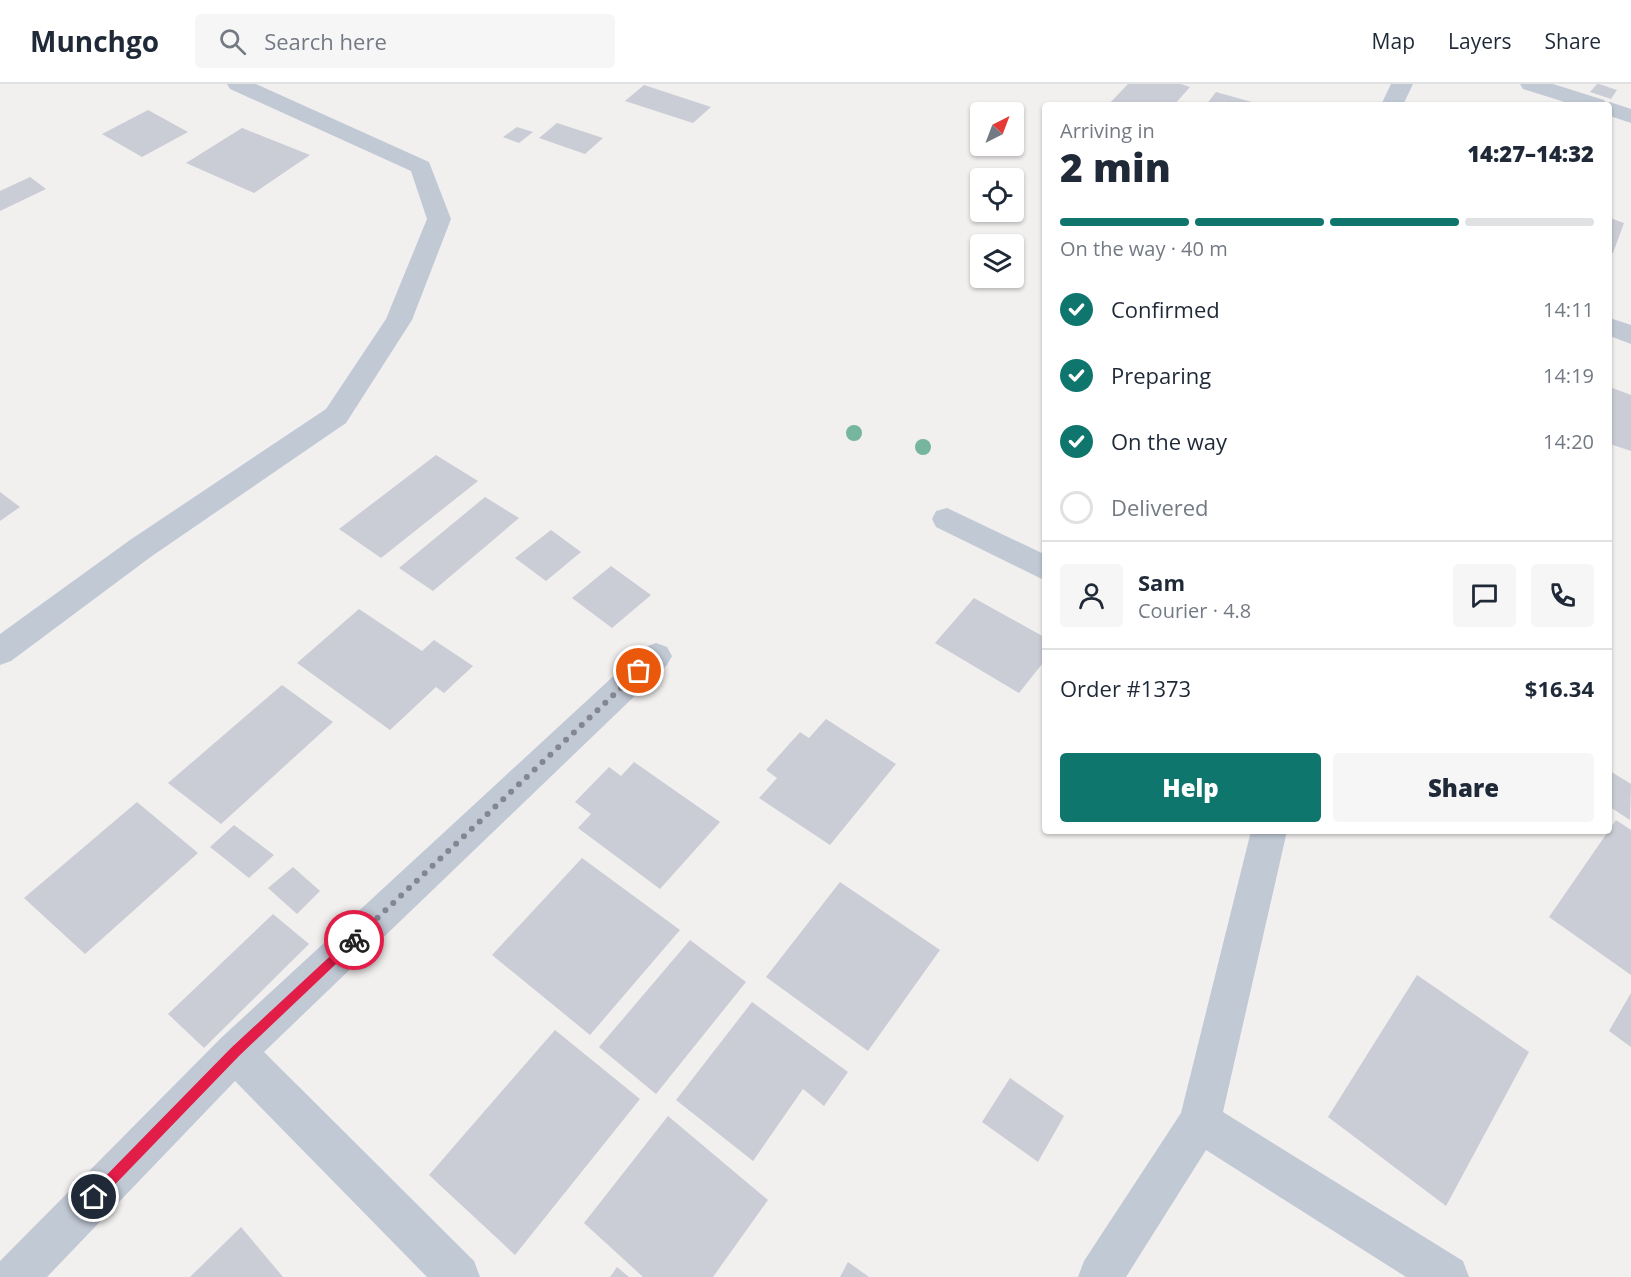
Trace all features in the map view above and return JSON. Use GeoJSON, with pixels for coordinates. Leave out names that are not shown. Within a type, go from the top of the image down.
{"type":"FeatureCollection","features":[{"type":"Feature","properties":{"kind":"street"},"geometry":{"type":"LineString","coordinates":[[0,652],[141,548],[336,416],[399,320],[439,219],[421,167],[238,84]]}},
{"type":"Feature","properties":{"kind":"street"},"geometry":{"type":"LineString","coordinates":[[1393,102],[1402,84]]}},
{"type":"Feature","properties":{"kind":"street"},"geometry":{"type":"LineString","coordinates":[[1531,84],[1587,102]]}},
{"type":"Feature","properties":{"kind":"street"},"geometry":{"type":"LineString","coordinates":[[1612,110],[1631,116]]}},
{"type":"Feature","properties":{"kind":"street"},"geometry":{"type":"LineString","coordinates":[[1612,328],[1631,335]]}},
{"type":"Feature","properties":{"kind":"street"},"geometry":{"type":"LineString","coordinates":[[947,519],[1042,567]]}},
{"type":"Feature","properties":{"kind":"street"},"geometry":{"type":"LineString","coordinates":[[16,1277],[235,1052],[656,656]]}},
{"type":"Feature","properties":{"kind":"street"},"geometry":{"type":"LineString","coordinates":[[1100,1277],[1200,1122],[1268,834]]}},
{"type":"Feature","properties":{"kind":"street"},"geometry":{"type":"LineString","coordinates":[[235,1052],[458,1277]]}},
{"type":"Feature","properties":{"kind":"street"},"geometry":{"type":"LineString","coordinates":[[1200,1122],[1447,1277]]}},
{"type":"Feature","properties":{"kind":"building"},"geometry":{"type":"Polygon","coordinates":[[[1128,84],[1181,84],[1190,87],[1177,102],[1111,102],[1128,84]]]}},
{"type":"Feature","properties":{"kind":"building"},"geometry":{"type":"Polygon","coordinates":[[[1597,84],[1617,90],[1611,99],[1590,92],[1597,84]]]}},
{"type":"Feature","properties":{"kind":"building"},"geometry":{"type":"Polygon","coordinates":[[[644,85],[711,107],[693,123],[625,101],[644,85]]]}},
{"type":"Feature","properties":{"kind":"building"},"geometry":{"type":"Polygon","coordinates":[[[1216,92],[1252,102],[1208,102],[1216,92]]]}},
{"type":"Feature","properties":{"kind":"building"},"geometry":{"type":"Polygon","coordinates":[[[148,110],[188,132],[142,157],[102,134],[148,110]]]}},
{"type":"Feature","properties":{"kind":"building"},"geometry":{"type":"Polygon","coordinates":[[[557,123],[603,138],[585,154],[539,138],[557,123]]]}},
{"type":"Feature","properties":{"kind":"building"},"geometry":{"type":"Polygon","coordinates":[[[517,127],[533,132],[519,143],[503,137],[517,127]]]}},
{"type":"Feature","properties":{"kind":"building"},"geometry":{"type":"Polygon","coordinates":[[[242,128],[310,155],[254,193],[186,163],[242,128]]]}},
{"type":"Feature","properties":{"kind":"building"},"geometry":{"type":"Polygon","coordinates":[[[30,177],[46,189],[0,211],[0,191],[30,177]]]}},
{"type":"Feature","properties":{"kind":"building"},"geometry":{"type":"Polygon","coordinates":[[[1612,219],[1624,223],[1612,253],[1612,219]]]}},
{"type":"Feature","properties":{"kind":"building"},"geometry":{"type":"Polygon","coordinates":[[[1612,388],[1631,395],[1631,451],[1612,445],[1612,388]]]}},
{"type":"Feature","properties":{"kind":"building"},"geometry":{"type":"Polygon","coordinates":[[[436,455],[478,481],[381,558],[339,529],[436,455]]]}},
{"type":"Feature","properties":{"kind":"building"},"geometry":{"type":"Polygon","coordinates":[[[0,492],[20,507],[0,521],[0,492]]]}},
{"type":"Feature","properties":{"kind":"building"},"geometry":{"type":"Polygon","coordinates":[[[485,497],[519,518],[433,591],[399,568],[485,497]]]}},
{"type":"Feature","properties":{"kind":"building"},"geometry":{"type":"Polygon","coordinates":[[[551,530],[581,552],[546,581],[515,558],[551,530]]]}},
{"type":"Feature","properties":{"kind":"building"},"geometry":{"type":"Polygon","coordinates":[[[611,566],[651,595],[612,628],[572,598],[611,566]]]}},
{"type":"Feature","properties":{"kind":"building"},"geometry":{"type":"Polygon","coordinates":[[[974,598],[1042,636],[1042,664],[1019,693],[935,643],[974,598]]]}},
{"type":"Feature","properties":{"kind":"building"},"geometry":{"type":"Polygon","coordinates":[[[359,609],[422,651],[434,640],[473,666],[444,693],[436,687],[390,730],[297,663],[359,609]]]}},
{"type":"Feature","properties":{"kind":"building"},"geometry":{"type":"Polygon","coordinates":[[[282,685],[333,722],[221,824],[168,783],[282,685]]]}},
{"type":"Feature","properties":{"kind":"building"},"geometry":{"type":"Polygon","coordinates":[[[826,719],[896,764],[830,845],[759,798],[777,778],[766,770],[800,732],[809,738],[826,719]]]}},
{"type":"Feature","properties":{"kind":"building"},"geometry":{"type":"Polygon","coordinates":[[[634,762],[720,822],[660,889],[578,828],[591,814],[575,802],[609,767],[621,776],[634,762]]]}},
{"type":"Feature","properties":{"kind":"building"},"geometry":{"type":"Polygon","coordinates":[[[1612,772],[1631,784],[1630,820],[1612,808],[1612,772]]]}},
{"type":"Feature","properties":{"kind":"building"},"geometry":{"type":"Polygon","coordinates":[[[137,802],[198,853],[85,954],[24,898],[137,802]]]}},
{"type":"Feature","properties":{"kind":"building"},"geometry":{"type":"Polygon","coordinates":[[[1616,820],[1631,830],[1631,975],[1549,917],[1606,834],[1612,834],[1612,826],[1616,820]]]}},
{"type":"Feature","properties":{"kind":"building"},"geometry":{"type":"Polygon","coordinates":[[[234,825],[274,855],[249,878],[210,847],[234,825]]]}},
{"type":"Feature","properties":{"kind":"building"},"geometry":{"type":"Polygon","coordinates":[[[582,858],[680,930],[590,1035],[492,955],[582,858]]]}},
{"type":"Feature","properties":{"kind":"building"},"geometry":{"type":"Polygon","coordinates":[[[293,867],[320,891],[297,914],[268,888],[293,867]]]}},
{"type":"Feature","properties":{"kind":"building"},"geometry":{"type":"Polygon","coordinates":[[[840,882],[940,950],[868,1051],[766,977],[840,882]]]}},
{"type":"Feature","properties":{"kind":"building"},"geometry":{"type":"Polygon","coordinates":[[[273,914],[309,944],[204,1048],[168,1014],[273,914]]]}},
{"type":"Feature","properties":{"kind":"building"},"geometry":{"type":"Polygon","coordinates":[[[690,940],[746,982],[656,1094],[599,1047],[690,940]]]}},
{"type":"Feature","properties":{"kind":"building"},"geometry":{"type":"Polygon","coordinates":[[[1417,975],[1529,1052],[1446,1206],[1328,1117],[1417,975]]]}},
{"type":"Feature","properties":{"kind":"building"},"geometry":{"type":"Polygon","coordinates":[[[1631,993],[1631,1047],[1609,1031],[1631,993]]]}},
{"type":"Feature","properties":{"kind":"building"},"geometry":{"type":"Polygon","coordinates":[[[752,1002],[848,1072],[824,1106],[803,1089],[753,1161],[676,1100],[752,1002]]]}},
{"type":"Feature","properties":{"kind":"building"},"geometry":{"type":"Polygon","coordinates":[[[555,1030],[640,1099],[515,1255],[429,1175],[555,1030]]]}},
{"type":"Feature","properties":{"kind":"building"},"geometry":{"type":"Polygon","coordinates":[[[1010,1078],[1064,1116],[1038,1162],[982,1122],[1010,1078]]]}},
{"type":"Feature","properties":{"kind":"building"},"geometry":{"type":"Polygon","coordinates":[[[668,1116],[768,1200],[713,1277],[643,1277],[584,1223],[668,1116]]]}},
{"type":"Feature","properties":{"kind":"building"},"geometry":{"type":"Polygon","coordinates":[[[241,1227],[283,1277],[190,1277],[241,1227]]]}},
{"type":"Feature","properties":{"kind":"building"},"geometry":{"type":"Polygon","coordinates":[[[848,1262],[869,1277],[840,1277],[848,1262]]]}},
{"type":"Feature","properties":{"kind":"building"},"geometry":{"type":"Polygon","coordinates":[[[617,1267],[629,1277],[610,1277],[617,1267]]]}},
{"type":"Feature","properties":{"kind":"way so far"},"geometry":{"type":"LineString","coordinates":[[354,940],[639,671]]}},
{"type":"Feature","properties":{"kind":"route"},"geometry":{"type":"LineString","coordinates":[[94,1197],[235,1052],[354,940]]}}]}
